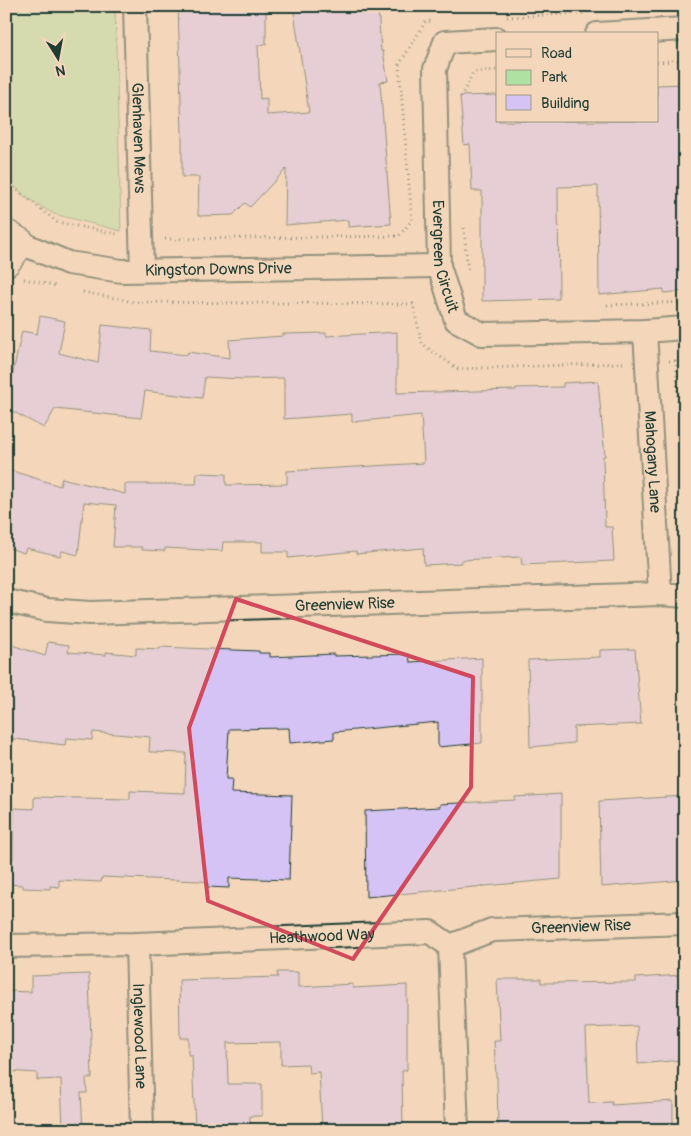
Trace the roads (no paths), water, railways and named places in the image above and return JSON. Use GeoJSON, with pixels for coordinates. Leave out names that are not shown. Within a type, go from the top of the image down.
{"type":"FeatureCollection","features":[{"type":"Feature","properties":{"kind":"street","name":"Glenhaven Mews"},"geometry":{"type":"LineString","coordinates":[[135,6],[142,270]]}},
{"type":"Feature","properties":{"kind":"street"},"geometry":{"type":"LineString","coordinates":[[596,23],[685,29]]}},
{"type":"Feature","properties":{"kind":"street","name":"Evergreen Circuit"},"geometry":{"type":"LineString","coordinates":[[496,39],[445,42],[435,69],[439,266],[456,320],[482,334],[645,331],[685,328]]}},
{"type":"Feature","properties":{"kind":"street","name":"Kingston Downs Drive"},"geometry":{"type":"LineString","coordinates":[[12,254],[122,271],[439,266]]}},
{"type":"Feature","properties":{"kind":"street","name":"Mahogany Lane"},"geometry":{"type":"LineString","coordinates":[[645,331],[660,594]]}},
{"type":"Feature","properties":{"kind":"street","name":"Greenview Rise"},"geometry":{"type":"LineString","coordinates":[[6,601],[46,610],[90,612],[660,594],[685,596]]}},
{"type":"Feature","properties":{"kind":"street","name":"Greenview Rise"},"geometry":{"type":"LineString","coordinates":[[450,946],[492,930],[685,924]]}},
{"type":"Feature","properties":{"kind":"street","name":"Heathwood Way"},"geometry":{"type":"LineString","coordinates":[[6,946],[137,944],[430,932],[450,946]]}},
{"type":"Feature","properties":{"kind":"street","name":"Inglewood Lane"},"geometry":{"type":"LineString","coordinates":[[137,944],[142,1130]]}},
{"type":"Feature","properties":{"kind":"street"},"geometry":{"type":"LineString","coordinates":[[450,946],[458,1130]]}}]}
